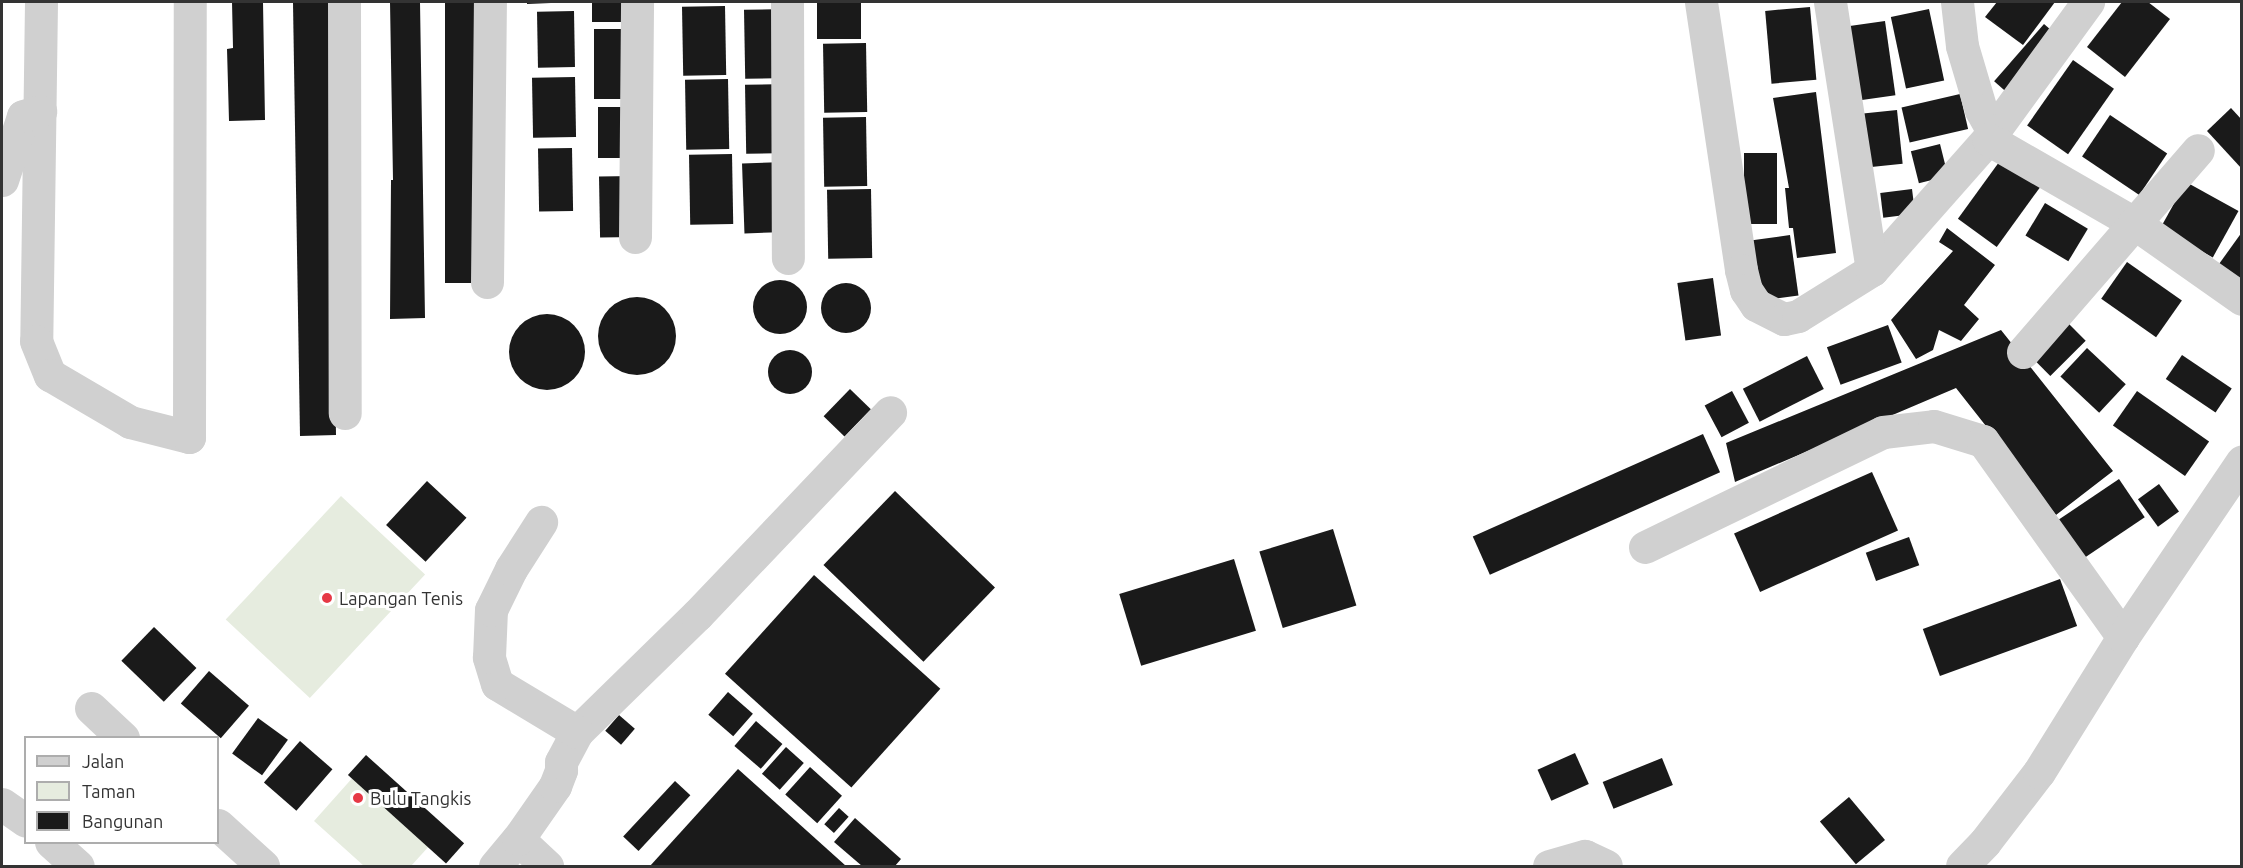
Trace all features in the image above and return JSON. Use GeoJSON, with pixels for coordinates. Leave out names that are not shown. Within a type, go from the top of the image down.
{"type":"FeatureCollection","features":[{"type":"Feature","properties":{"kind":"street"},"geometry":{"type":"LineString","coordinates":[[41,2],[36,341],[50,375],[130,422],[189,437],[190,2]]}},
{"type":"Feature","properties":{"kind":"street"},"geometry":{"type":"LineString","coordinates":[[344,2],[345,413]]}},
{"type":"Feature","properties":{"kind":"street"},"geometry":{"type":"LineString","coordinates":[[487,282],[490,2]]}},
{"type":"Feature","properties":{"kind":"street"},"geometry":{"type":"LineString","coordinates":[[635,237],[637,2]]}},
{"type":"Feature","properties":{"kind":"street"},"geometry":{"type":"LineString","coordinates":[[787,2],[788,258]]}},
{"type":"Feature","properties":{"kind":"street"},"geometry":{"type":"LineString","coordinates":[[1701,2],[1740,270],[1746,290],[1756,305],[1784,319],[1798,316],[1872,270],[1988,139],[2088,2]]}},
{"type":"Feature","properties":{"kind":"street"},"geometry":{"type":"LineString","coordinates":[[1830,2],[1872,270]]}},
{"type":"Feature","properties":{"kind":"street"},"geometry":{"type":"LineString","coordinates":[[1957,2],[1962,46],[1981,110],[1992,130],[1988,139]]}},
{"type":"Feature","properties":{"kind":"street"},"geometry":{"type":"LineString","coordinates":[[2,180],[23,116],[40,111]]}},
{"type":"Feature","properties":{"kind":"street"},"geometry":{"type":"LineString","coordinates":[[1988,139],[2134,223],[2241,299]]}},
{"type":"Feature","properties":{"kind":"street"},"geometry":{"type":"LineString","coordinates":[[2022,352],[2198,150]]}},
{"type":"Feature","properties":{"kind":"street"},"geometry":{"type":"LineString","coordinates":[[495,867],[518,839],[555,786],[561,770],[561,762],[577,732],[697,615],[890,412]]}},
{"type":"Feature","properties":{"kind":"street"},"geometry":{"type":"LineString","coordinates":[[1645,547],[1883,432],[1934,426],[1983,441],[2123,637]]}},
{"type":"Feature","properties":{"kind":"street"},"geometry":{"type":"LineString","coordinates":[[1962,867],[1985,842],[2039,772],[2123,637],[2240,465]]}},
{"type":"Feature","properties":{"kind":"street"},"geometry":{"type":"LineString","coordinates":[[541,522],[511,569],[491,610],[489,657],[497,684],[577,732]]}},
{"type":"Feature","properties":{"kind":"street"},"geometry":{"type":"LineString","coordinates":[[91,708],[121,736]]}},
{"type":"Feature","properties":{"kind":"street"},"geometry":{"type":"LineString","coordinates":[[2,804],[24,820]]}},
{"type":"Feature","properties":{"kind":"street"},"geometry":{"type":"LineString","coordinates":[[219,826],[263,867]]}},
{"type":"Feature","properties":{"kind":"street"},"geometry":{"type":"LineString","coordinates":[[518,839],[547,867]]}},
{"type":"Feature","properties":{"kind":"street"},"geometry":{"type":"LineString","coordinates":[[52,844],[78,867]]}},
{"type":"Feature","properties":{"kind":"street"},"geometry":{"type":"LineString","coordinates":[[1550,867],[1584,856],[1605,867]]}},
{"type":"Feature","properties":{"kind":"green space","name":"Lapangan Tenis"},"geometry":{"type":"Polygon","coordinates":[[[341,496],[425,574],[310,698],[226,620],[341,496]]]}},
{"type":"Feature","properties":{"kind":"green space","name":"Bulu Tangkis"},"geometry":{"type":"Polygon","coordinates":[[[355,775],[431,844],[411,866],[364,866],[314,821],[355,775]]]}},
{"type":"Feature","properties":{"kind":"building"},"geometry":{"type":"Polygon","coordinates":[[[232,2],[263,2],[265,120],[229,121],[227,49],[233,48],[232,2]]]}},
{"type":"Feature","properties":{"kind":"building"},"geometry":{"type":"Polygon","coordinates":[[[329,2],[336,435],[300,436],[293,3],[329,2]]]}},
{"type":"Feature","properties":{"kind":"building"},"geometry":{"type":"Polygon","coordinates":[[[390,2],[420,2],[425,318],[390,319],[391,180],[393,180],[390,2]]]}},
{"type":"Feature","properties":{"kind":"building"},"geometry":{"type":"Polygon","coordinates":[[[445,2],[478,2],[478,283],[445,283],[445,2]]]}},
{"type":"Feature","properties":{"kind":"building"},"geometry":{"type":"Polygon","coordinates":[[[527,2],[551,2],[551,3],[527,4],[527,2]]]}},
{"type":"Feature","properties":{"kind":"building"},"geometry":{"type":"Polygon","coordinates":[[[592,2],[636,2],[636,22],[592,22],[592,2]]]}},
{"type":"Feature","properties":{"kind":"building"},"geometry":{"type":"Polygon","coordinates":[[[817,2],[861,2],[861,39],[817,39],[817,2]]]}},
{"type":"Feature","properties":{"kind":"building"},"geometry":{"type":"Polygon","coordinates":[[[1997,2],[2055,2],[2023,45],[1985,17],[1997,2]]]}},
{"type":"Feature","properties":{"kind":"building"},"geometry":{"type":"Polygon","coordinates":[[[2122,2],[2148,2],[2170,19],[2125,77],[2087,47],[2122,2]]]}},
{"type":"Feature","properties":{"kind":"building"},"geometry":{"type":"Polygon","coordinates":[[[725,6],[726,75],[683,76],[682,7],[725,6]]]}},
{"type":"Feature","properties":{"kind":"building"},"geometry":{"type":"Polygon","coordinates":[[[1810,7],[1816,80],[1772,84],[1765,11],[1810,7]]]}},
{"type":"Feature","properties":{"kind":"building"},"geometry":{"type":"Polygon","coordinates":[[[787,9],[788,78],[745,79],[744,10],[787,9]]]}},
{"type":"Feature","properties":{"kind":"building"},"geometry":{"type":"Polygon","coordinates":[[[1929,9],[1944,80],[1906,89],[1891,17],[1929,9]]]}},
{"type":"Feature","properties":{"kind":"building"},"geometry":{"type":"Polygon","coordinates":[[[574,11],[575,67],[538,68],[537,12],[574,11]]]}},
{"type":"Feature","properties":{"kind":"building"},"geometry":{"type":"Polygon","coordinates":[[[1885,21],[1895,95],[1855,101],[1844,27],[1885,21]]]}},
{"type":"Feature","properties":{"kind":"building"},"geometry":{"type":"Polygon","coordinates":[[[2044,24],[2059,37],[2009,94],[1994,81],[2044,24]]]}},
{"type":"Feature","properties":{"kind":"building"},"geometry":{"type":"Polygon","coordinates":[[[594,29],[638,29],[638,99],[594,99],[594,29]]]}},
{"type":"Feature","properties":{"kind":"building"},"geometry":{"type":"Polygon","coordinates":[[[866,43],[867,112],[824,113],[823,44],[866,43]]]}},
{"type":"Feature","properties":{"kind":"building"},"geometry":{"type":"Polygon","coordinates":[[[2073,60],[2114,89],[2068,154],[2027,126],[2073,60]]]}},
{"type":"Feature","properties":{"kind":"building"},"geometry":{"type":"Polygon","coordinates":[[[575,77],[576,137],[533,138],[532,78],[575,77]]]}},
{"type":"Feature","properties":{"kind":"building"},"geometry":{"type":"Polygon","coordinates":[[[728,79],[729,149],[686,150],[685,80],[728,79]]]}},
{"type":"Feature","properties":{"kind":"building"},"geometry":{"type":"Polygon","coordinates":[[[788,84],[789,153],[746,154],[745,85],[788,84]]]}},
{"type":"Feature","properties":{"kind":"building"},"geometry":{"type":"Polygon","coordinates":[[[1816,92],[1836,253],[1797,258],[1793,228],[1789,228],[1785,188],[1789,188],[1773,98],[1816,92]]]}},
{"type":"Feature","properties":{"kind":"building"},"geometry":{"type":"Polygon","coordinates":[[[1960,94],[1968,129],[1910,143],[1902,107],[1960,94]]]}},
{"type":"Feature","properties":{"kind":"building"},"geometry":{"type":"Polygon","coordinates":[[[598,107],[634,107],[634,158],[598,158],[598,107]]]}},
{"type":"Feature","properties":{"kind":"building"},"geometry":{"type":"Polygon","coordinates":[[[2231,108],[2242,120],[2242,169],[2207,131],[2231,108]]]}},
{"type":"Feature","properties":{"kind":"building"},"geometry":{"type":"Polygon","coordinates":[[[1897,110],[1903,164],[1869,167],[1863,114],[1897,110]]]}},
{"type":"Feature","properties":{"kind":"building"},"geometry":{"type":"Polygon","coordinates":[[[2110,115],[2167,154],[2139,195],[2082,156],[2110,115]]]}},
{"type":"Feature","properties":{"kind":"building"},"geometry":{"type":"Polygon","coordinates":[[[866,117],[867,186],[824,187],[823,118],[866,117]]]}},
{"type":"Feature","properties":{"kind":"building"},"geometry":{"type":"Polygon","coordinates":[[[1940,144],[1948,176],[1919,183],[1911,151],[1940,144]]]}},
{"type":"Feature","properties":{"kind":"building"},"geometry":{"type":"Polygon","coordinates":[[[572,148],[573,211],[539,212],[538,149],[572,148]]]}},
{"type":"Feature","properties":{"kind":"building"},"geometry":{"type":"Polygon","coordinates":[[[1744,153],[1777,153],[1777,224],[1744,224],[1744,153]]]}},
{"type":"Feature","properties":{"kind":"building"},"geometry":{"type":"Polygon","coordinates":[[[732,154],[733,224],[690,225],[689,155],[732,154]]]}},
{"type":"Feature","properties":{"kind":"building"},"geometry":{"type":"Polygon","coordinates":[[[2002,158],[2041,186],[1997,247],[1958,219],[2002,158]]]}},
{"type":"Feature","properties":{"kind":"building"},"geometry":{"type":"Polygon","coordinates":[[[785,162],[787,232],[744,233],[742,164],[785,162]]]}},
{"type":"Feature","properties":{"kind":"building"},"geometry":{"type":"Polygon","coordinates":[[[634,176],[635,237],[600,238],[599,177],[634,176]]]}},
{"type":"Feature","properties":{"kind":"building"},"geometry":{"type":"Polygon","coordinates":[[[2186,182],[2238,211],[2213,257],[2160,228],[2186,182]]]}},
{"type":"Feature","properties":{"kind":"building"},"geometry":{"type":"Polygon","coordinates":[[[871,189],[872,258],[828,259],[827,190],[871,189]]]}},
{"type":"Feature","properties":{"kind":"building"},"geometry":{"type":"Polygon","coordinates":[[[1912,189],[1915,214],[1883,218],[1880,193],[1912,189]]]}},
{"type":"Feature","properties":{"kind":"building"},"geometry":{"type":"Polygon","coordinates":[[[2045,203],[2088,229],[2068,261],[2025,236],[2045,203]]]}},
{"type":"Feature","properties":{"kind":"building"},"geometry":{"type":"Polygon","coordinates":[[[1947,228],[1995,265],[1964,305],[1979,319],[1961,341],[1939,330],[1933,350],[1916,359],[1891,320],[1953,251],[1939,242],[1947,228]]]}},
{"type":"Feature","properties":{"kind":"building"},"geometry":{"type":"Polygon","coordinates":[[[2242,232],[2242,290],[2214,271],[2242,232]]]}},
{"type":"Feature","properties":{"kind":"building"},"geometry":{"type":"Polygon","coordinates":[[[1790,235],[1798,295],[1761,301],[1752,240],[1790,235]]]}},
{"type":"Feature","properties":{"kind":"building"},"geometry":{"type":"Polygon","coordinates":[[[2127,262],[2182,300],[2156,337],[2101,299],[2127,262]]]}},
{"type":"Feature","properties":{"kind":"building"},"geometry":{"type":"Polygon","coordinates":[[[1713,278],[1721,335],[1685,340],[1677,283],[1713,278]]]}},
{"type":"Feature","properties":{"kind":"building"},"geometry":{"type":"Polygon","coordinates":[[[780,280],[790,282],[799,288],[805,297],[807,307],[805,317],[799,326],[790,332],[780,334],[770,332],[761,326],[755,317],[753,307],[755,297],[761,288],[770,282],[780,280]]]}},
{"type":"Feature","properties":{"kind":"building"},"geometry":{"type":"Polygon","coordinates":[[[851,283],[864,290],[870,298],[870,318],[864,326],[856,332],[841,333],[828,326],[822,318],[821,303],[828,290],[836,284],[851,283]]]}},
{"type":"Feature","properties":{"kind":"building"},"geometry":{"type":"Polygon","coordinates":[[[637,297],[652,300],[664,309],[673,321],[676,336],[673,351],[664,363],[652,372],[637,375],[622,372],[610,363],[601,351],[598,336],[601,321],[610,309],[622,300],[637,297]]]}},
{"type":"Feature","properties":{"kind":"building"},"geometry":{"type":"Polygon","coordinates":[[[540,314],[554,314],[568,320],[579,331],[585,345],[582,367],[574,379],[554,390],[540,390],[526,384],[515,373],[509,359],[509,345],[515,331],[526,320],[540,314]]]}},
{"type":"Feature","properties":{"kind":"building"},"geometry":{"type":"Polygon","coordinates":[[[2068,323],[2086,341],[2050,376],[2033,358],[2068,323]]]}},
{"type":"Feature","properties":{"kind":"building"},"geometry":{"type":"Polygon","coordinates":[[[1888,325],[1902,363],[1841,385],[1827,347],[1888,325]]]}},
{"type":"Feature","properties":{"kind":"building"},"geometry":{"type":"Polygon","coordinates":[[[2001,330],[2113,471],[2056,515],[1956,388],[1735,482],[1726,443],[2001,330]]]}},
{"type":"Feature","properties":{"kind":"building"},"geometry":{"type":"Polygon","coordinates":[[[2087,348],[2126,384],[2099,413],[2060,377],[2087,348]]]}},
{"type":"Feature","properties":{"kind":"building"},"geometry":{"type":"Polygon","coordinates":[[[790,350],[806,356],[812,372],[806,388],[790,394],[774,388],[768,372],[774,356],[790,350]]]}},
{"type":"Feature","properties":{"kind":"building"},"geometry":{"type":"Polygon","coordinates":[[[2182,355],[2232,389],[2216,413],[2166,379],[2182,355]]]}},
{"type":"Feature","properties":{"kind":"building"},"geometry":{"type":"Polygon","coordinates":[[[1807,356],[1824,389],[1760,422],[1743,389],[1807,356]]]}},
{"type":"Feature","properties":{"kind":"building"},"geometry":{"type":"Polygon","coordinates":[[[850,389],[871,409],[844,436],[824,416],[850,389]]]}},
{"type":"Feature","properties":{"kind":"building"},"geometry":{"type":"Polygon","coordinates":[[[1732,391],[1749,423],[1722,437],[1705,406],[1732,391]]]}},
{"type":"Feature","properties":{"kind":"building"},"geometry":{"type":"Polygon","coordinates":[[[2137,391],[2209,441],[2185,476],[2113,425],[2137,391]]]}},
{"type":"Feature","properties":{"kind":"building"},"geometry":{"type":"Polygon","coordinates":[[[1703,434],[1720,472],[1490,575],[1473,536],[1703,434]]]}},
{"type":"Feature","properties":{"kind":"building"},"geometry":{"type":"Polygon","coordinates":[[[1872,472],[1898,530],[1760,592],[1734,533],[1872,472]]]}},
{"type":"Feature","properties":{"kind":"building"},"geometry":{"type":"Polygon","coordinates":[[[2119,479],[2145,517],[2084,558],[2058,520],[2119,479]]]}},
{"type":"Feature","properties":{"kind":"building"},"geometry":{"type":"Polygon","coordinates":[[[427,481],[466,518],[426,562],[386,525],[427,481]]]}},
{"type":"Feature","properties":{"kind":"building"},"geometry":{"type":"Polygon","coordinates":[[[2159,484],[2179,512],[2158,527],[2138,499],[2159,484]]]}},
{"type":"Feature","properties":{"kind":"building"},"geometry":{"type":"Polygon","coordinates":[[[895,491],[995,588],[923,662],[823,565],[895,491]]]}},
{"type":"Feature","properties":{"kind":"building"},"geometry":{"type":"Polygon","coordinates":[[[1333,529],[1356,606],[1283,628],[1259,552],[1333,529]]]}},
{"type":"Feature","properties":{"kind":"building"},"geometry":{"type":"Polygon","coordinates":[[[1909,537],[1919,565],[1876,581],[1866,553],[1909,537]]]}},
{"type":"Feature","properties":{"kind":"building"},"geometry":{"type":"Polygon","coordinates":[[[1234,559],[1256,631],[1141,666],[1119,594],[1234,559]]]}},
{"type":"Feature","properties":{"kind":"building"},"geometry":{"type":"Polygon","coordinates":[[[814,575],[940,689],[851,788],[725,674],[814,575]]]}},
{"type":"Feature","properties":{"kind":"building"},"geometry":{"type":"Polygon","coordinates":[[[2060,579],[2077,626],[1940,676],[1923,629],[2060,579]]]}},
{"type":"Feature","properties":{"kind":"building"},"geometry":{"type":"Polygon","coordinates":[[[154,627],[196,668],[164,702],[121,661],[154,627]]]}},
{"type":"Feature","properties":{"kind":"building"},"geometry":{"type":"Polygon","coordinates":[[[209,671],[249,706],[221,738],[181,703],[209,671]]]}},
{"type":"Feature","properties":{"kind":"building"},"geometry":{"type":"Polygon","coordinates":[[[728,692],[753,714],[733,736],[708,715],[728,692]]]}},
{"type":"Feature","properties":{"kind":"building"},"geometry":{"type":"Polygon","coordinates":[[[619,715],[635,729],[621,745],[605,731],[619,715]]]}},
{"type":"Feature","properties":{"kind":"building"},"geometry":{"type":"Polygon","coordinates":[[[258,718],[288,740],[262,775],[232,754],[258,718]]]}},
{"type":"Feature","properties":{"kind":"building"},"geometry":{"type":"Polygon","coordinates":[[[756,721],[782,744],[761,769],[734,746],[756,721]]]}},
{"type":"Feature","properties":{"kind":"building"},"geometry":{"type":"Polygon","coordinates":[[[300,741],[332,769],[296,811],[264,783],[300,741]]]}},
{"type":"Feature","properties":{"kind":"building"},"geometry":{"type":"Polygon","coordinates":[[[786,747],[804,763],[780,790],[762,774],[786,747]]]}},
{"type":"Feature","properties":{"kind":"building"},"geometry":{"type":"Polygon","coordinates":[[[1575,753],[1589,784],[1551,801],[1538,770],[1575,753]]]}},
{"type":"Feature","properties":{"kind":"building"},"geometry":{"type":"Polygon","coordinates":[[[366,755],[464,843],[446,863],[348,775],[366,755]]]}},
{"type":"Feature","properties":{"kind":"building"},"geometry":{"type":"Polygon","coordinates":[[[1662,758],[1673,785],[1614,809],[1603,782],[1662,758]]]}},
{"type":"Feature","properties":{"kind":"building"},"geometry":{"type":"Polygon","coordinates":[[[810,767],[842,796],[817,823],[785,794],[810,767]]]}},
{"type":"Feature","properties":{"kind":"building"},"geometry":{"type":"Polygon","coordinates":[[[738,769],[846,866],[650,866],[738,769]]]}},
{"type":"Feature","properties":{"kind":"building"},"geometry":{"type":"Polygon","coordinates":[[[675,781],[690,795],[639,851],[623,837],[675,781]]]}},
{"type":"Feature","properties":{"kind":"building"},"geometry":{"type":"Polygon","coordinates":[[[1849,797],[1885,840],[1856,864],[1820,821],[1849,797]]]}},
{"type":"Feature","properties":{"kind":"building"},"geometry":{"type":"Polygon","coordinates":[[[839,808],[849,817],[834,833],[824,824],[839,808]]]}},
{"type":"Feature","properties":{"kind":"building"},"geometry":{"type":"Polygon","coordinates":[[[855,818],[901,859],[895,866],[862,866],[834,842],[855,818]]]}},
{"type":"Feature","properties":{"kind":"place","name":"Lapangan Tenis"},"geometry":{"type":"Point","coordinates":[327,598]}},
{"type":"Feature","properties":{"kind":"place","name":"Bulu Tangkis"},"geometry":{"type":"Point","coordinates":[358,798]}}]}
